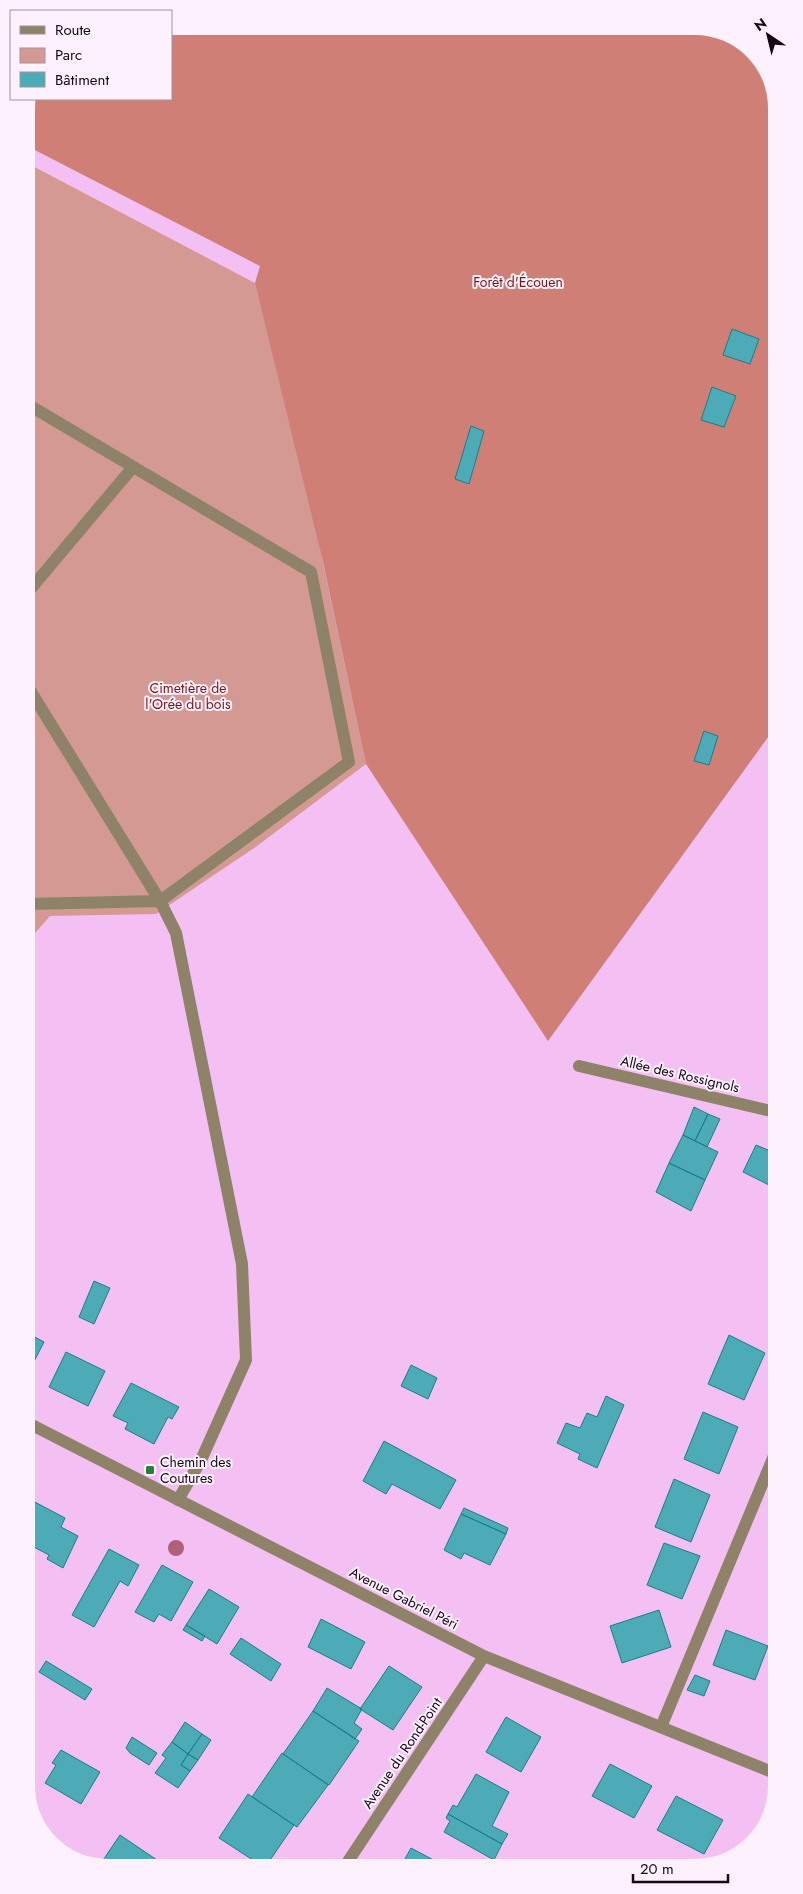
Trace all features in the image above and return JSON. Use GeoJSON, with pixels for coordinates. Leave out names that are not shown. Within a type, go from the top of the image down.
{"type":"FeatureCollection","features":[{"type":"Feature","properties":{"kind":"street"},"geometry":{"type":"LineString","coordinates":[[35,409],[311,572],[349,762],[160,901],[35,904]]}},
{"type":"Feature","properties":{"kind":"street"},"geometry":{"type":"LineString","coordinates":[[35,584],[133,467]]}},
{"type":"Feature","properties":{"kind":"street"},"geometry":{"type":"LineString","coordinates":[[35,699],[160,901],[176,933],[242,1264],[246,1360],[201,1460],[178,1500]]}},
{"type":"Feature","properties":{"kind":"street","name":"Allée des Rossignols"},"geometry":{"type":"LineString","coordinates":[[579,1066],[768,1110]]}},
{"type":"Feature","properties":{"kind":"street","name":"Avenue Gabriel Péri"},"geometry":{"type":"LineString","coordinates":[[35,1427],[484,1656],[768,1770]]}},
{"type":"Feature","properties":{"kind":"street"},"geometry":{"type":"LineString","coordinates":[[661,1727],[768,1470]]}},
{"type":"Feature","properties":{"kind":"street","name":"Avenue du Rond-Point"},"geometry":{"type":"LineString","coordinates":[[350,1859],[484,1656]]}},
{"type":"Feature","properties":{"kind":"green space","name":"Forêt d'Écouen"},"geometry":{"type":"Polygon","coordinates":[[[172,35],[699,35],[718,39],[743,53],[743,60],[750,60],[764,85],[768,108],[768,737],[548,1041],[366,764],[323,562],[255,283],[260,266],[35,150],[36,100],[172,100],[172,35]]]}},
{"type":"Feature","properties":{"kind":"green space","name":"Cimetière de l'Orée du bois"},"geometry":{"type":"Polygon","coordinates":[[[35,167],[255,283],[304,474],[366,764],[257,846],[156,914],[50,916],[35,933],[35,167]]]}},
{"type":"Feature","properties":{"kind":"building"},"geometry":{"type":"Polygon","coordinates":[[[732,329],[759,339],[750,364],[723,355],[732,329]]]}},
{"type":"Feature","properties":{"kind":"building"},"geometry":{"type":"Polygon","coordinates":[[[712,387],[736,396],[724,427],[701,420],[712,387]]]}},
{"type":"Feature","properties":{"kind":"building"},"geometry":{"type":"Polygon","coordinates":[[[471,426],[484,431],[469,484],[455,479],[471,426]]]}},
{"type":"Feature","properties":{"kind":"building"},"geometry":{"type":"Polygon","coordinates":[[[704,731],[718,736],[709,765],[694,761],[704,731]]]}},
{"type":"Feature","properties":{"kind":"building"},"geometry":{"type":"Polygon","coordinates":[[[694,1107],[708,1114],[695,1141],[683,1135],[694,1107]]]}},
{"type":"Feature","properties":{"kind":"building"},"geometry":{"type":"Polygon","coordinates":[[[708,1114],[720,1119],[707,1147],[695,1141],[708,1114]]]}},
{"type":"Feature","properties":{"kind":"building"},"geometry":{"type":"Polygon","coordinates":[[[683,1135],[718,1152],[705,1180],[669,1163],[683,1135]]]}},
{"type":"Feature","properties":{"kind":"building"},"geometry":{"type":"Polygon","coordinates":[[[756,1145],[768,1150],[768,1184],[743,1172],[756,1145]]]}},
{"type":"Feature","properties":{"kind":"building"},"geometry":{"type":"Polygon","coordinates":[[[669,1163],[705,1180],[691,1211],[656,1192],[669,1163]]]}},
{"type":"Feature","properties":{"kind":"building"},"geometry":{"type":"Polygon","coordinates":[[[94,1281],[110,1288],[94,1324],[79,1317],[94,1281]]]}},
{"type":"Feature","properties":{"kind":"building"},"geometry":{"type":"Polygon","coordinates":[[[729,1335],[765,1353],[744,1400],[708,1384],[729,1335]]]}},
{"type":"Feature","properties":{"kind":"building"},"geometry":{"type":"Polygon","coordinates":[[[35,1337],[44,1342],[35,1359],[35,1337]]]}},
{"type":"Feature","properties":{"kind":"building"},"geometry":{"type":"Polygon","coordinates":[[[66,1352],[105,1371],[88,1406],[49,1387],[66,1352]]]}},
{"type":"Feature","properties":{"kind":"building"},"geometry":{"type":"Polygon","coordinates":[[[411,1365],[437,1378],[428,1399],[401,1386],[411,1365]]]}},
{"type":"Feature","properties":{"kind":"building"},"geometry":{"type":"Polygon","coordinates":[[[131,1383],[179,1407],[172,1419],[168,1417],[154,1444],[125,1429],[128,1423],[113,1416],[131,1383]]]}},
{"type":"Feature","properties":{"kind":"building"},"geometry":{"type":"Polygon","coordinates":[[[606,1396],[624,1405],[597,1468],[578,1459],[580,1454],[557,1443],[566,1423],[580,1428],[587,1413],[597,1417],[606,1396]]]}},
{"type":"Feature","properties":{"kind":"building"},"geometry":{"type":"Polygon","coordinates":[[[703,1412],[738,1427],[719,1474],[684,1459],[703,1412]]]}},
{"type":"Feature","properties":{"kind":"building"},"geometry":{"type":"Polygon","coordinates":[[[384,1441],[456,1480],[440,1509],[392,1484],[386,1494],[363,1481],[384,1441]]]}},
{"type":"Feature","properties":{"kind":"building"},"geometry":{"type":"Polygon","coordinates":[[[674,1479],[710,1495],[691,1542],[655,1527],[674,1479]]]}},
{"type":"Feature","properties":{"kind":"building"},"geometry":{"type":"Polygon","coordinates":[[[35,1502],[65,1518],[61,1527],[78,1536],[63,1568],[47,1559],[49,1555],[35,1548],[35,1502]]]}},
{"type":"Feature","properties":{"kind":"building"},"geometry":{"type":"Polygon","coordinates":[[[464,1508],[508,1528],[506,1534],[461,1514],[464,1508]]]}},
{"type":"Feature","properties":{"kind":"building"},"geometry":{"type":"Polygon","coordinates":[[[461,1514],[506,1534],[490,1565],[464,1553],[461,1559],[444,1550],[461,1514]]]}},
{"type":"Feature","properties":{"kind":"building"},"geometry":{"type":"Polygon","coordinates":[[[664,1543],[700,1556],[682,1599],[647,1585],[664,1543]]]}},
{"type":"Feature","properties":{"kind":"building"},"geometry":{"type":"Polygon","coordinates":[[[109,1549],[139,1565],[128,1586],[120,1581],[94,1627],[72,1615],[109,1549]]]}},
{"type":"Feature","properties":{"kind":"building"},"geometry":{"type":"Polygon","coordinates":[[[162,1565],[193,1582],[171,1621],[159,1614],[154,1622],[135,1612],[162,1565]]]}},
{"type":"Feature","properties":{"kind":"building"},"geometry":{"type":"Polygon","coordinates":[[[209,1589],[239,1607],[217,1644],[186,1625],[209,1589]]]}},
{"type":"Feature","properties":{"kind":"building"},"geometry":{"type":"Polygon","coordinates":[[[659,1610],[671,1647],[622,1663],[610,1626],[659,1610]]]}},
{"type":"Feature","properties":{"kind":"building"},"geometry":{"type":"Polygon","coordinates":[[[321,1619],[365,1642],[351,1669],[308,1647],[321,1619]]]}},
{"type":"Feature","properties":{"kind":"building"},"geometry":{"type":"Polygon","coordinates":[[[186,1625],[205,1636],[202,1641],[183,1630],[186,1625]]]}},
{"type":"Feature","properties":{"kind":"building"},"geometry":{"type":"Polygon","coordinates":[[[726,1630],[768,1646],[755,1680],[713,1665],[726,1630]]]}},
{"type":"Feature","properties":{"kind":"building"},"geometry":{"type":"Polygon","coordinates":[[[241,1638],[281,1664],[271,1681],[230,1654],[241,1638]]]}},
{"type":"Feature","properties":{"kind":"building"},"geometry":{"type":"Polygon","coordinates":[[[46,1661],[92,1689],[85,1700],[39,1672],[46,1661]]]}},
{"type":"Feature","properties":{"kind":"building"},"geometry":{"type":"Polygon","coordinates":[[[389,1666],[422,1687],[393,1730],[360,1709],[389,1666]]]}},
{"type":"Feature","properties":{"kind":"building"},"geometry":{"type":"Polygon","coordinates":[[[695,1675],[710,1681],[704,1696],[687,1690],[695,1675]]]}},
{"type":"Feature","properties":{"kind":"building"},"geometry":{"type":"Polygon","coordinates":[[[327,1688],[362,1709],[354,1723],[362,1729],[355,1739],[313,1711],[327,1688]]]}},
{"type":"Feature","properties":{"kind":"building"},"geometry":{"type":"Polygon","coordinates":[[[313,1711],[359,1741],[329,1785],[283,1754],[313,1711]]]}},
{"type":"Feature","properties":{"kind":"building"},"geometry":{"type":"Polygon","coordinates":[[[506,1717],[541,1737],[521,1772],[486,1752],[506,1717]]]}},
{"type":"Feature","properties":{"kind":"building"},"geometry":{"type":"Polygon","coordinates":[[[185,1722],[202,1734],[188,1754],[172,1742],[185,1722]]]}},
{"type":"Feature","properties":{"kind":"building"},"geometry":{"type":"Polygon","coordinates":[[[202,1734],[211,1740],[198,1760],[188,1754],[202,1734]]]}},
{"type":"Feature","properties":{"kind":"building"},"geometry":{"type":"Polygon","coordinates":[[[132,1737],[157,1753],[149,1765],[130,1753],[126,1748],[132,1737]]]}},
{"type":"Feature","properties":{"kind":"building"},"geometry":{"type":"Polygon","coordinates":[[[172,1742],[188,1754],[181,1765],[190,1771],[178,1788],[155,1773],[166,1758],[162,1755],[172,1742]]]}},
{"type":"Feature","properties":{"kind":"building"},"geometry":{"type":"Polygon","coordinates":[[[61,1750],[100,1772],[81,1804],[45,1783],[56,1765],[52,1763],[61,1750]]]}},
{"type":"Feature","properties":{"kind":"building"},"geometry":{"type":"Polygon","coordinates":[[[282,1753],[328,1785],[297,1827],[252,1797],[282,1753]]]}},
{"type":"Feature","properties":{"kind":"building"},"geometry":{"type":"Polygon","coordinates":[[[188,1754],[198,1760],[190,1771],[181,1765],[188,1754]]]}},
{"type":"Feature","properties":{"kind":"building"},"geometry":{"type":"Polygon","coordinates":[[[610,1764],[652,1786],[634,1818],[592,1796],[610,1764]]]}},
{"type":"Feature","properties":{"kind":"building"},"geometry":{"type":"Polygon","coordinates":[[[476,1774],[509,1792],[492,1826],[508,1834],[502,1844],[448,1814],[453,1805],[457,1807],[476,1774]]]}},
{"type":"Feature","properties":{"kind":"building"},"geometry":{"type":"Polygon","coordinates":[[[248,1794],[294,1825],[271,1859],[251,1859],[219,1838],[248,1794]]]}},
{"type":"Feature","properties":{"kind":"building"},"geometry":{"type":"Polygon","coordinates":[[[676,1796],[723,1820],[704,1854],[657,1830],[676,1796]]]}},
{"type":"Feature","properties":{"kind":"building"},"geometry":{"type":"Polygon","coordinates":[[[448,1814],[502,1844],[494,1859],[444,1832],[450,1821],[446,1818],[448,1814]]]}},
{"type":"Feature","properties":{"kind":"building"},"geometry":{"type":"Polygon","coordinates":[[[120,1835],[156,1859],[104,1859],[120,1835]]]}},
{"type":"Feature","properties":{"kind":"building"},"geometry":{"type":"Polygon","coordinates":[[[411,1848],[432,1859],[405,1859],[411,1848]]]}},
{"type":"Feature","properties":{"kind":"place","name":"Chemin des Coutures"},"geometry":{"type":"Point","coordinates":[150,1470]}}]}
